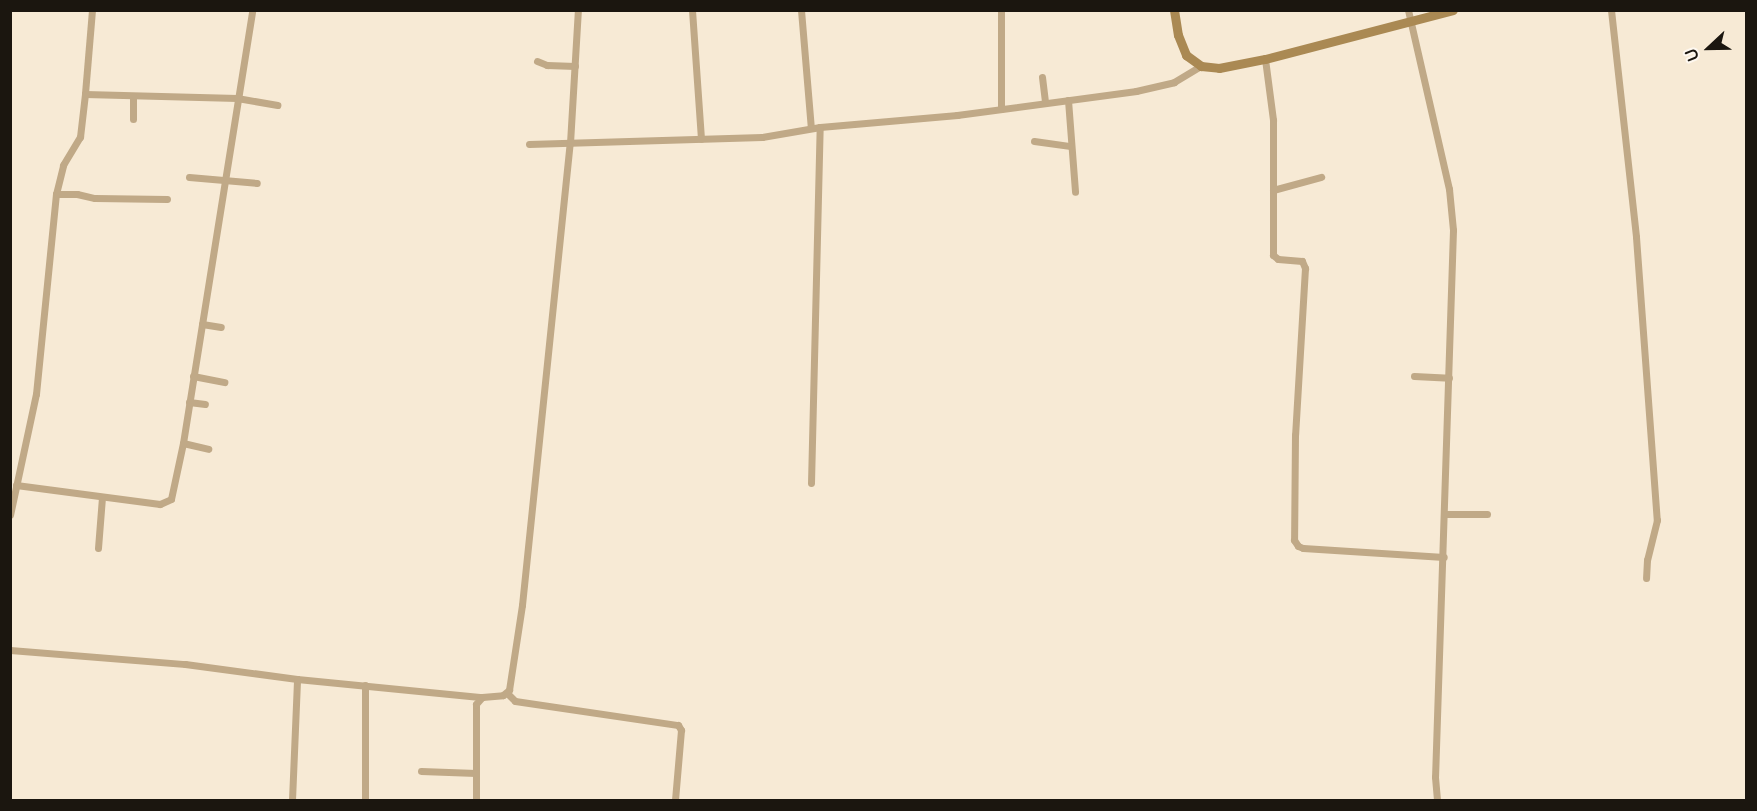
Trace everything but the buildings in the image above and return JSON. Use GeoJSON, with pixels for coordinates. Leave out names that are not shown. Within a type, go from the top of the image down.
{"type":"FeatureCollection","features":[{"type":"Feature","properties":{"kind":"main road"},"geometry":{"type":"LineString","coordinates":[[1174,10],[1182,48],[1186,55],[1201,66],[1231,67],[1453,10]]}},
{"type":"Feature","properties":{"kind":"street"},"geometry":{"type":"LineString","coordinates":[[10,515],[38,378],[56,194],[63,165],[80,137],[92,10]]}},
{"type":"Feature","properties":{"kind":"street"},"geometry":{"type":"LineString","coordinates":[[16,485],[165,504],[172,496],[183,443],[252,10]]}},
{"type":"Feature","properties":{"kind":"street"},"geometry":{"type":"LineString","coordinates":[[507,693],[511,686],[522,605],[570,143],[578,10]]}},
{"type":"Feature","properties":{"kind":"street"},"geometry":{"type":"LineString","coordinates":[[692,10],[701,139]]}},
{"type":"Feature","properties":{"kind":"street"},"geometry":{"type":"LineString","coordinates":[[801,10],[811,128]]}},
{"type":"Feature","properties":{"kind":"street"},"geometry":{"type":"LineString","coordinates":[[1001,10],[1001,109]]}},
{"type":"Feature","properties":{"kind":"street"},"geometry":{"type":"LineString","coordinates":[[1408,10],[1449,189],[1452,217],[1453,277],[1436,766],[1437,801]]}},
{"type":"Feature","properties":{"kind":"street"},"geometry":{"type":"LineString","coordinates":[[1611,10],[1620,73],[1636,237],[1657,520],[1647,560],[1646,578]]}},
{"type":"Feature","properties":{"kind":"street"},"geometry":{"type":"LineString","coordinates":[[1265,59],[1273,120],[1273,255],[1278,259],[1302,261],[1305,268],[1295,435],[1294,540],[1303,548],[1444,557]]}},
{"type":"Feature","properties":{"kind":"street"},"geometry":{"type":"LineString","coordinates":[[537,61],[547,65],[575,66]]}},
{"type":"Feature","properties":{"kind":"street"},"geometry":{"type":"LineString","coordinates":[[529,144],[762,137],[811,128],[1001,109],[1160,86],[1201,66]]}},
{"type":"Feature","properties":{"kind":"street"},"geometry":{"type":"LineString","coordinates":[[1042,77],[1045,103]]}},
{"type":"Feature","properties":{"kind":"street"},"geometry":{"type":"LineString","coordinates":[[85,94],[237,98],[277,105]]}},
{"type":"Feature","properties":{"kind":"street"},"geometry":{"type":"LineString","coordinates":[[133,96],[133,119]]}},
{"type":"Feature","properties":{"kind":"street"},"geometry":{"type":"LineString","coordinates":[[1068,100],[1075,192]]}},
{"type":"Feature","properties":{"kind":"street"},"geometry":{"type":"LineString","coordinates":[[811,483],[819,127]]}},
{"type":"Feature","properties":{"kind":"street"},"geometry":{"type":"LineString","coordinates":[[1034,141],[1071,146]]}},
{"type":"Feature","properties":{"kind":"street"},"geometry":{"type":"LineString","coordinates":[[189,177],[226,178],[257,183]]}},
{"type":"Feature","properties":{"kind":"street"},"geometry":{"type":"LineString","coordinates":[[1273,190],[1321,177]]}},
{"type":"Feature","properties":{"kind":"street"},"geometry":{"type":"LineString","coordinates":[[56,194],[77,194],[95,198],[167,199]]}},
{"type":"Feature","properties":{"kind":"street"},"geometry":{"type":"LineString","coordinates":[[202,324],[221,327]]}},
{"type":"Feature","properties":{"kind":"street"},"geometry":{"type":"LineString","coordinates":[[193,376],[224,382]]}},
{"type":"Feature","properties":{"kind":"street"},"geometry":{"type":"LineString","coordinates":[[1414,376],[1449,378]]}},
{"type":"Feature","properties":{"kind":"street"},"geometry":{"type":"LineString","coordinates":[[189,402],[206,404]]}},
{"type":"Feature","properties":{"kind":"street"},"geometry":{"type":"LineString","coordinates":[[183,443],[208,449]]}},
{"type":"Feature","properties":{"kind":"street"},"geometry":{"type":"LineString","coordinates":[[98,548],[102,497]]}},
{"type":"Feature","properties":{"kind":"street"},"geometry":{"type":"LineString","coordinates":[[1446,514],[1487,514]]}},
{"type":"Feature","properties":{"kind":"street"},"geometry":{"type":"LineString","coordinates":[[10,650],[185,664],[297,679],[482,697],[507,693]]}},
{"type":"Feature","properties":{"kind":"street"},"geometry":{"type":"LineString","coordinates":[[292,801],[297,679]]}},
{"type":"Feature","properties":{"kind":"street"},"geometry":{"type":"LineString","coordinates":[[365,685],[365,801]]}},
{"type":"Feature","properties":{"kind":"street"},"geometry":{"type":"LineString","coordinates":[[507,693],[515,701],[678,725],[681,730],[675,801]]}},
{"type":"Feature","properties":{"kind":"street"},"geometry":{"type":"LineString","coordinates":[[476,801],[476,704],[482,697]]}},
{"type":"Feature","properties":{"kind":"street"},"geometry":{"type":"LineString","coordinates":[[421,771],[476,773]]}}]}
